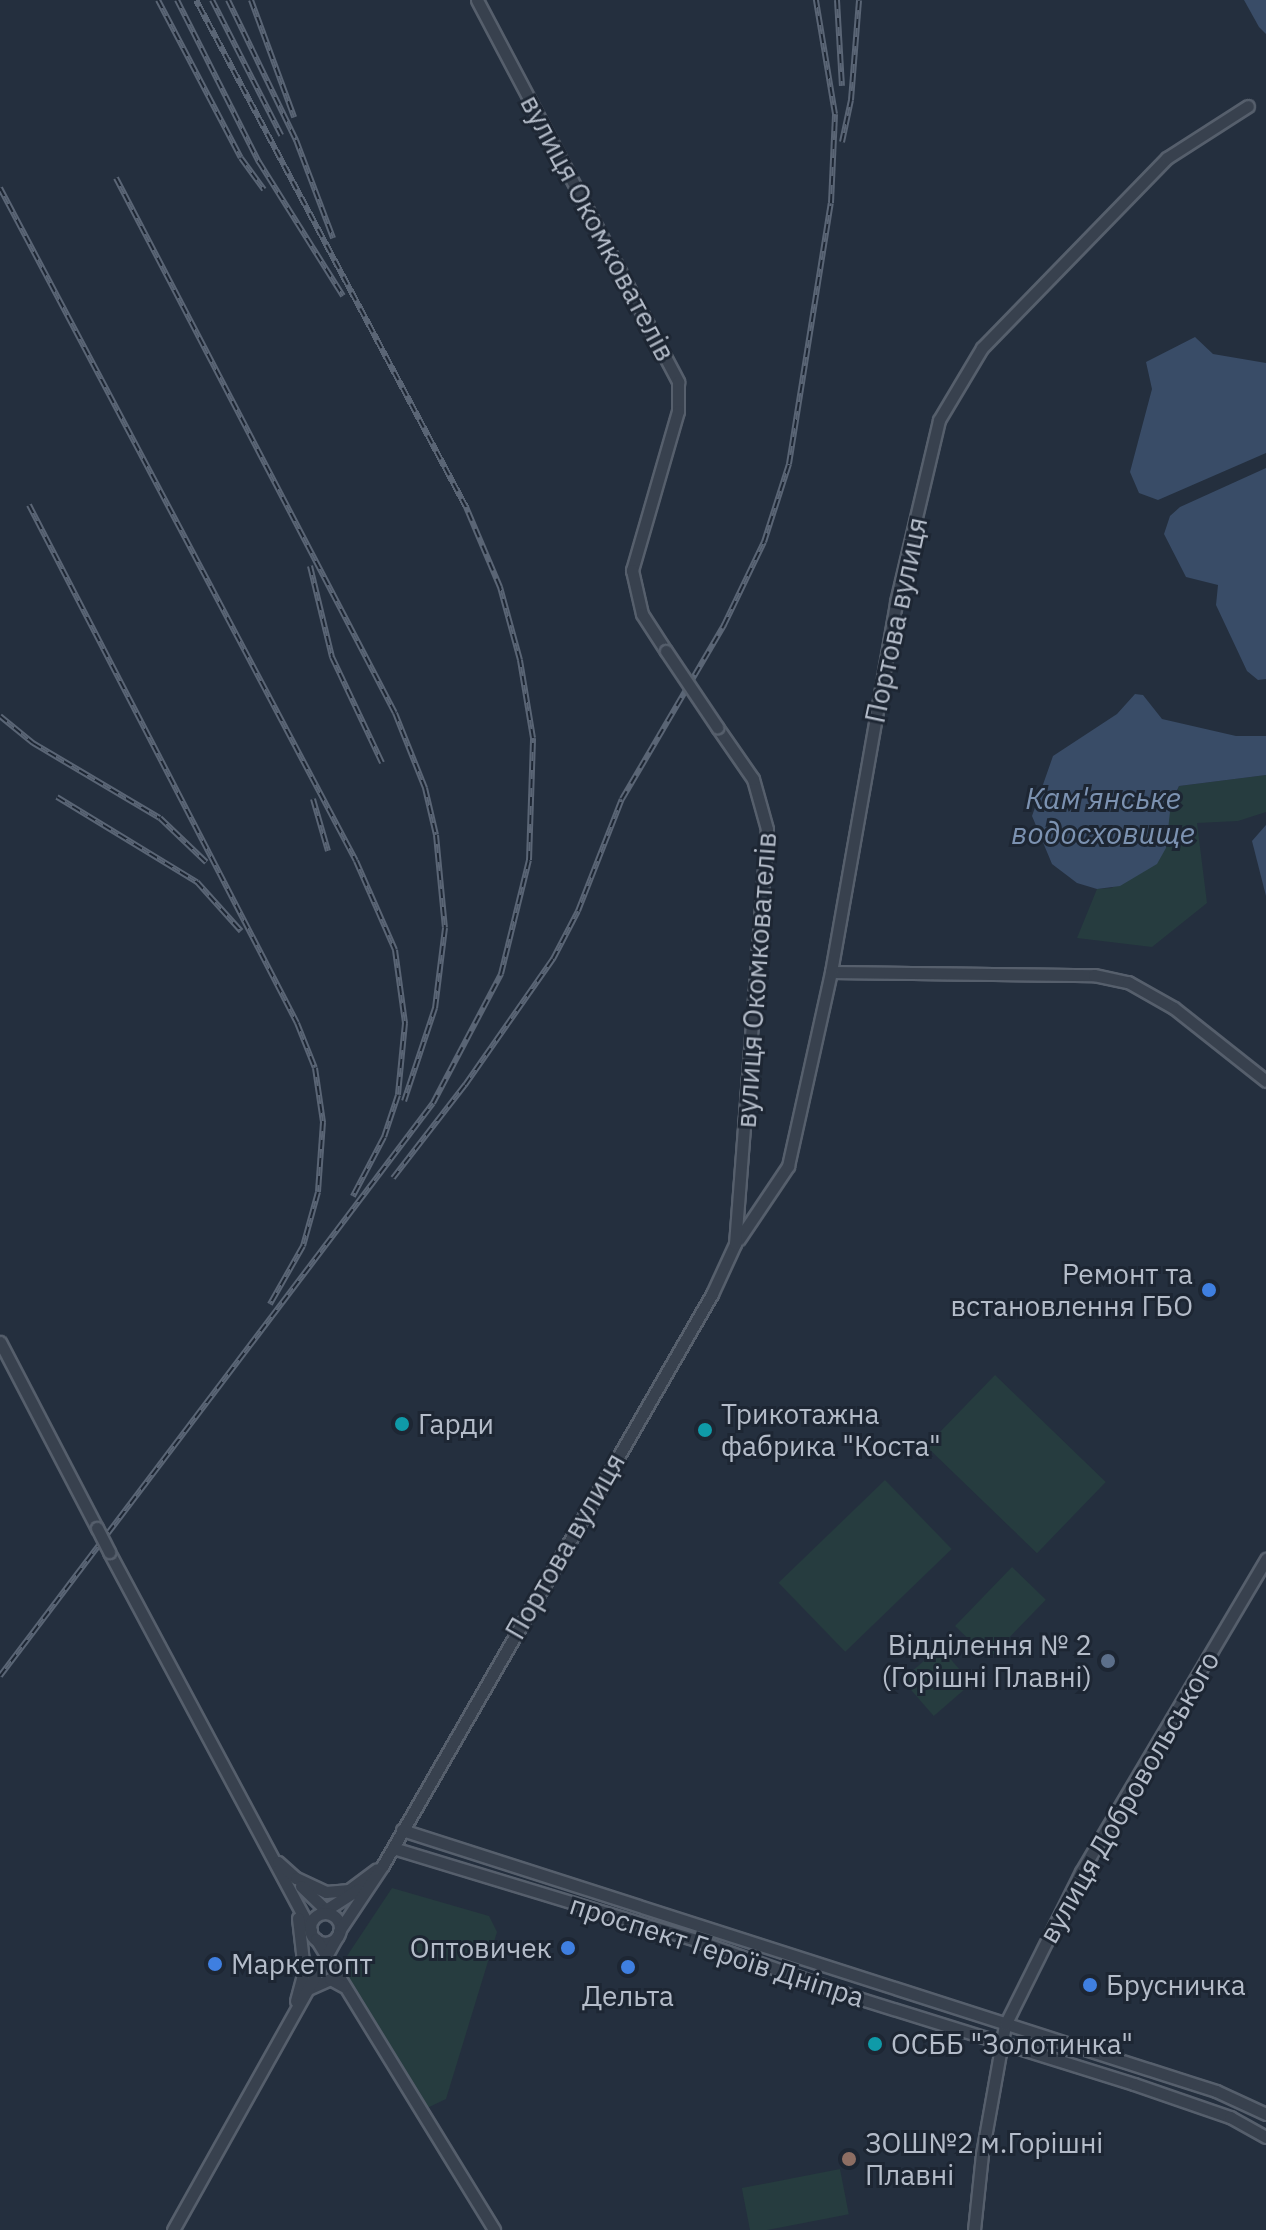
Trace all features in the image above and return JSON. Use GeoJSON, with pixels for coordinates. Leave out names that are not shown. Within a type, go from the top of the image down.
{"type":"FeatureCollection","features":[{"type":"Feature","properties":{"kind":"street","name":"вулиця Окомкователів"},"geometry":{"type":"LineString","coordinates":[[477,0],[678,382],[678,411],[632,570],[642,614],[753,779],[767,829],[743,1190]]}},
{"type":"Feature","properties":{"kind":"street","name":"Портова вулиця"},"geometry":{"type":"LineString","coordinates":[[383,1865],[712,1294],[735,1244],[788,1166],[831,972],[896,602],[939,420],[982,348],[1167,158],[1248,106]]}},
{"type":"Feature","properties":{"kind":"street"},"geometry":{"type":"LineString","coordinates":[[831,972],[1094,975],[1128,982],[1174,1008],[1266,1081]]}},
{"type":"Feature","properties":{"kind":"street","name":"Портова вулиця"},"geometry":{"type":"LineString","coordinates":[[735,1244],[743,1190]]}},
{"type":"Feature","properties":{"kind":"street"},"geometry":{"type":"LineString","coordinates":[[0,1342],[313,1935],[494,2230]]}},
{"type":"Feature","properties":{"kind":"street","name":"вулиця Добровольського"},"geometry":{"type":"LineString","coordinates":[[974,2230],[1005,2025],[1081,1872],[1266,1559]]}},
{"type":"Feature","properties":{"kind":"street","name":"проспект Героїв Дніпра"},"geometry":{"type":"LineString","coordinates":[[402,1830],[1216,2091],[1266,2114]]}},
{"type":"Feature","properties":{"kind":"street","name":"проспект Героїв Дніпра"},"geometry":{"type":"LineString","coordinates":[[393,1848],[738,1954],[1194,2104],[1266,2137]]}},
{"type":"Feature","properties":{"kind":"street"},"geometry":{"type":"LineString","coordinates":[[279,1868],[326,1892],[349,1890],[383,1865]]}},
{"type":"Feature","properties":{"kind":"street"},"geometry":{"type":"LineString","coordinates":[[288,2024],[313,1935],[325,1913],[356,1892],[383,1865]]}},
{"type":"Feature","properties":{"kind":"street"},"geometry":{"type":"LineString","coordinates":[[173,2230],[337,1936],[383,1865]]}},
{"type":"Feature","properties":{"kind":"street"},"geometry":{"type":"LineString","coordinates":[[279,1868],[325,1913],[337,1936],[332,1963],[340,1981]]}},
{"type":"Feature","properties":{"kind":"street"},"geometry":{"type":"LineString","coordinates":[[279,1868],[303,1934],[304,1970]]}},
{"type":"Feature","properties":{"kind":"street"},"geometry":{"type":"LineString","coordinates":[[313,1935],[330,1942],[337,1936]]}},
{"type":"Feature","properties":{"kind":"street"},"geometry":{"type":"LineString","coordinates":[[308,1989],[330,1979],[340,1981]]}},
{"type":"Feature","properties":{"kind":"green space"},"geometry":{"type":"Polygon","coordinates":[[[1266,775],[1266,812],[1238,821],[1197,823],[1207,903],[1152,947],[1077,938],[1097,889],[1112,888],[1167,819],[1179,786],[1266,775]]]}},
{"type":"Feature","properties":{"kind":"green space"},"geometry":{"type":"Polygon","coordinates":[[[995,1375],[1106,1482],[1037,1553],[926,1446],[995,1375]]]}},
{"type":"Feature","properties":{"kind":"green space"},"geometry":{"type":"Polygon","coordinates":[[[885,1480],[952,1549],[845,1652],[779,1583],[885,1480]]]}},
{"type":"Feature","properties":{"kind":"green space"},"geometry":{"type":"Polygon","coordinates":[[[1012,1567],[1046,1600],[989,1659],[955,1626],[1012,1567]]]}},
{"type":"Feature","properties":{"kind":"green space"},"geometry":{"type":"Polygon","coordinates":[[[940,1647],[971,1683],[934,1716],[902,1680],[940,1647]]]}},
{"type":"Feature","properties":{"kind":"green space"},"geometry":{"type":"Polygon","coordinates":[[[392,1888],[489,1916],[497,1932],[446,2099],[425,2109],[341,1965],[392,1888]]]}},
{"type":"Feature","properties":{"kind":"green space"},"geometry":{"type":"Polygon","coordinates":[[[840,2169],[849,2214],[767,2230],[750,2230],[742,2188],[840,2169]]]}},
{"type":"Feature","properties":{"kind":"water"},"geometry":{"type":"Polygon","coordinates":[[[1244,0],[1266,0],[1266,34],[1259,27],[1244,0]]]}},
{"type":"Feature","properties":{"kind":"water"},"geometry":{"type":"Polygon","coordinates":[[[1195,337],[1213,354],[1266,363],[1266,453],[1158,500],[1139,493],[1130,472],[1152,389],[1146,362],[1195,337]]]}},
{"type":"Feature","properties":{"kind":"water"},"geometry":{"type":"Polygon","coordinates":[[[1266,468],[1266,679],[1258,680],[1247,671],[1216,605],[1218,585],[1186,577],[1164,534],[1170,516],[1180,507],[1266,468]]]}},
{"type":"Feature","properties":{"kind":"water","name":"Кам'янське водосховище"},"geometry":{"type":"Polygon","coordinates":[[[1135,694],[1143,695],[1162,719],[1236,736],[1266,736],[1266,775],[1179,786],[1171,803],[1166,848],[1157,864],[1120,886],[1097,889],[1077,883],[1052,864],[1032,816],[1053,756],[1117,714],[1135,694]]]}},
{"type":"Feature","properties":{"kind":"water","name":"Кам'янське водосховище"},"geometry":{"type":"Polygon","coordinates":[[[1266,825],[1266,896],[1252,841],[1266,825]]]}},
{"type":"Feature","properties":{"kind":"railway"},"geometry":{"type":"LineString","coordinates":[[158,0],[241,158],[264,190]]}},
{"type":"Feature","properties":{"kind":"railway"},"geometry":{"type":"LineString","coordinates":[[177,0],[259,162],[343,296]]}},
{"type":"Feature","properties":{"kind":"railway"},"geometry":{"type":"LineString","coordinates":[[0,1676],[433,1103],[501,974],[529,860],[533,738],[520,660],[500,587],[466,507],[196,0]]}},
{"type":"Feature","properties":{"kind":"railway"},"geometry":{"type":"LineString","coordinates":[[212,0],[281,135]]}},
{"type":"Feature","properties":{"kind":"railway"},"geometry":{"type":"LineString","coordinates":[[228,0],[296,140],[333,238]]}},
{"type":"Feature","properties":{"kind":"railway"},"geometry":{"type":"LineString","coordinates":[[251,0],[294,117]]}},
{"type":"Feature","properties":{"kind":"railway"},"geometry":{"type":"LineString","coordinates":[[393,1178],[465,1085],[553,959],[578,911],[622,799],[724,625],[764,542],[789,464],[831,203],[835,114],[816,0]]}},
{"type":"Feature","properties":{"kind":"railway"},"geometry":{"type":"LineString","coordinates":[[837,0],[842,86]]}},
{"type":"Feature","properties":{"kind":"railway"},"geometry":{"type":"LineString","coordinates":[[842,142],[851,100],[859,0]]}},
{"type":"Feature","properties":{"kind":"railway"},"geometry":{"type":"LineString","coordinates":[[116,178],[395,713],[425,788],[436,835],[445,928],[435,1008],[404,1101]]}},
{"type":"Feature","properties":{"kind":"railway"},"geometry":{"type":"LineString","coordinates":[[0,188],[356,861],[395,950],[405,1023],[398,1095],[384,1137],[353,1196]]}},
{"type":"Feature","properties":{"kind":"railway"},"geometry":{"type":"LineString","coordinates":[[29,505],[297,1023],[315,1068],[323,1122],[318,1192],[303,1246],[270,1304]]}},
{"type":"Feature","properties":{"kind":"railway"},"geometry":{"type":"LineString","coordinates":[[310,566],[332,657],[382,763]]}},
{"type":"Feature","properties":{"kind":"railway"},"geometry":{"type":"LineString","coordinates":[[0,716],[33,743],[160,818],[206,862]]}},
{"type":"Feature","properties":{"kind":"railway"},"geometry":{"type":"LineString","coordinates":[[57,797],[197,882],[241,931]]}},
{"type":"Feature","properties":{"kind":"railway"},"geometry":{"type":"LineString","coordinates":[[313,799],[328,851]]}},
{"type":"Feature","properties":{"kind":"place","name":"Ремонт та встановлення ГБО"},"geometry":{"type":"Point","coordinates":[1209,1290]}},
{"type":"Feature","properties":{"kind":"place","name":"Гарди"},"geometry":{"type":"Point","coordinates":[402,1424]}},
{"type":"Feature","properties":{"kind":"place","name":"Трикотажна фабрика \"Коста\""},"geometry":{"type":"Point","coordinates":[705,1430]}},
{"type":"Feature","properties":{"kind":"place","name":"Відділення № 2 (Горішні Плавні)"},"geometry":{"type":"Point","coordinates":[1108,1661]}},
{"type":"Feature","properties":{"kind":"place","name":"Оптовичек"},"geometry":{"type":"Point","coordinates":[568,1948]}},
{"type":"Feature","properties":{"kind":"place","name":"Маркетопт"},"geometry":{"type":"Point","coordinates":[215,1964]}},
{"type":"Feature","properties":{"kind":"place","name":"Дельта"},"geometry":{"type":"Point","coordinates":[628,1967]}},
{"type":"Feature","properties":{"kind":"place","name":"Брусничка"},"geometry":{"type":"Point","coordinates":[1090,1985]}},
{"type":"Feature","properties":{"kind":"place","name":"ОСББ \"Золотинка\""},"geometry":{"type":"Point","coordinates":[875,2044]}},
{"type":"Feature","properties":{"kind":"place","name":"ЗОШ№2 м.Горішні Плавні"},"geometry":{"type":"Point","coordinates":[849,2159]}}]}
